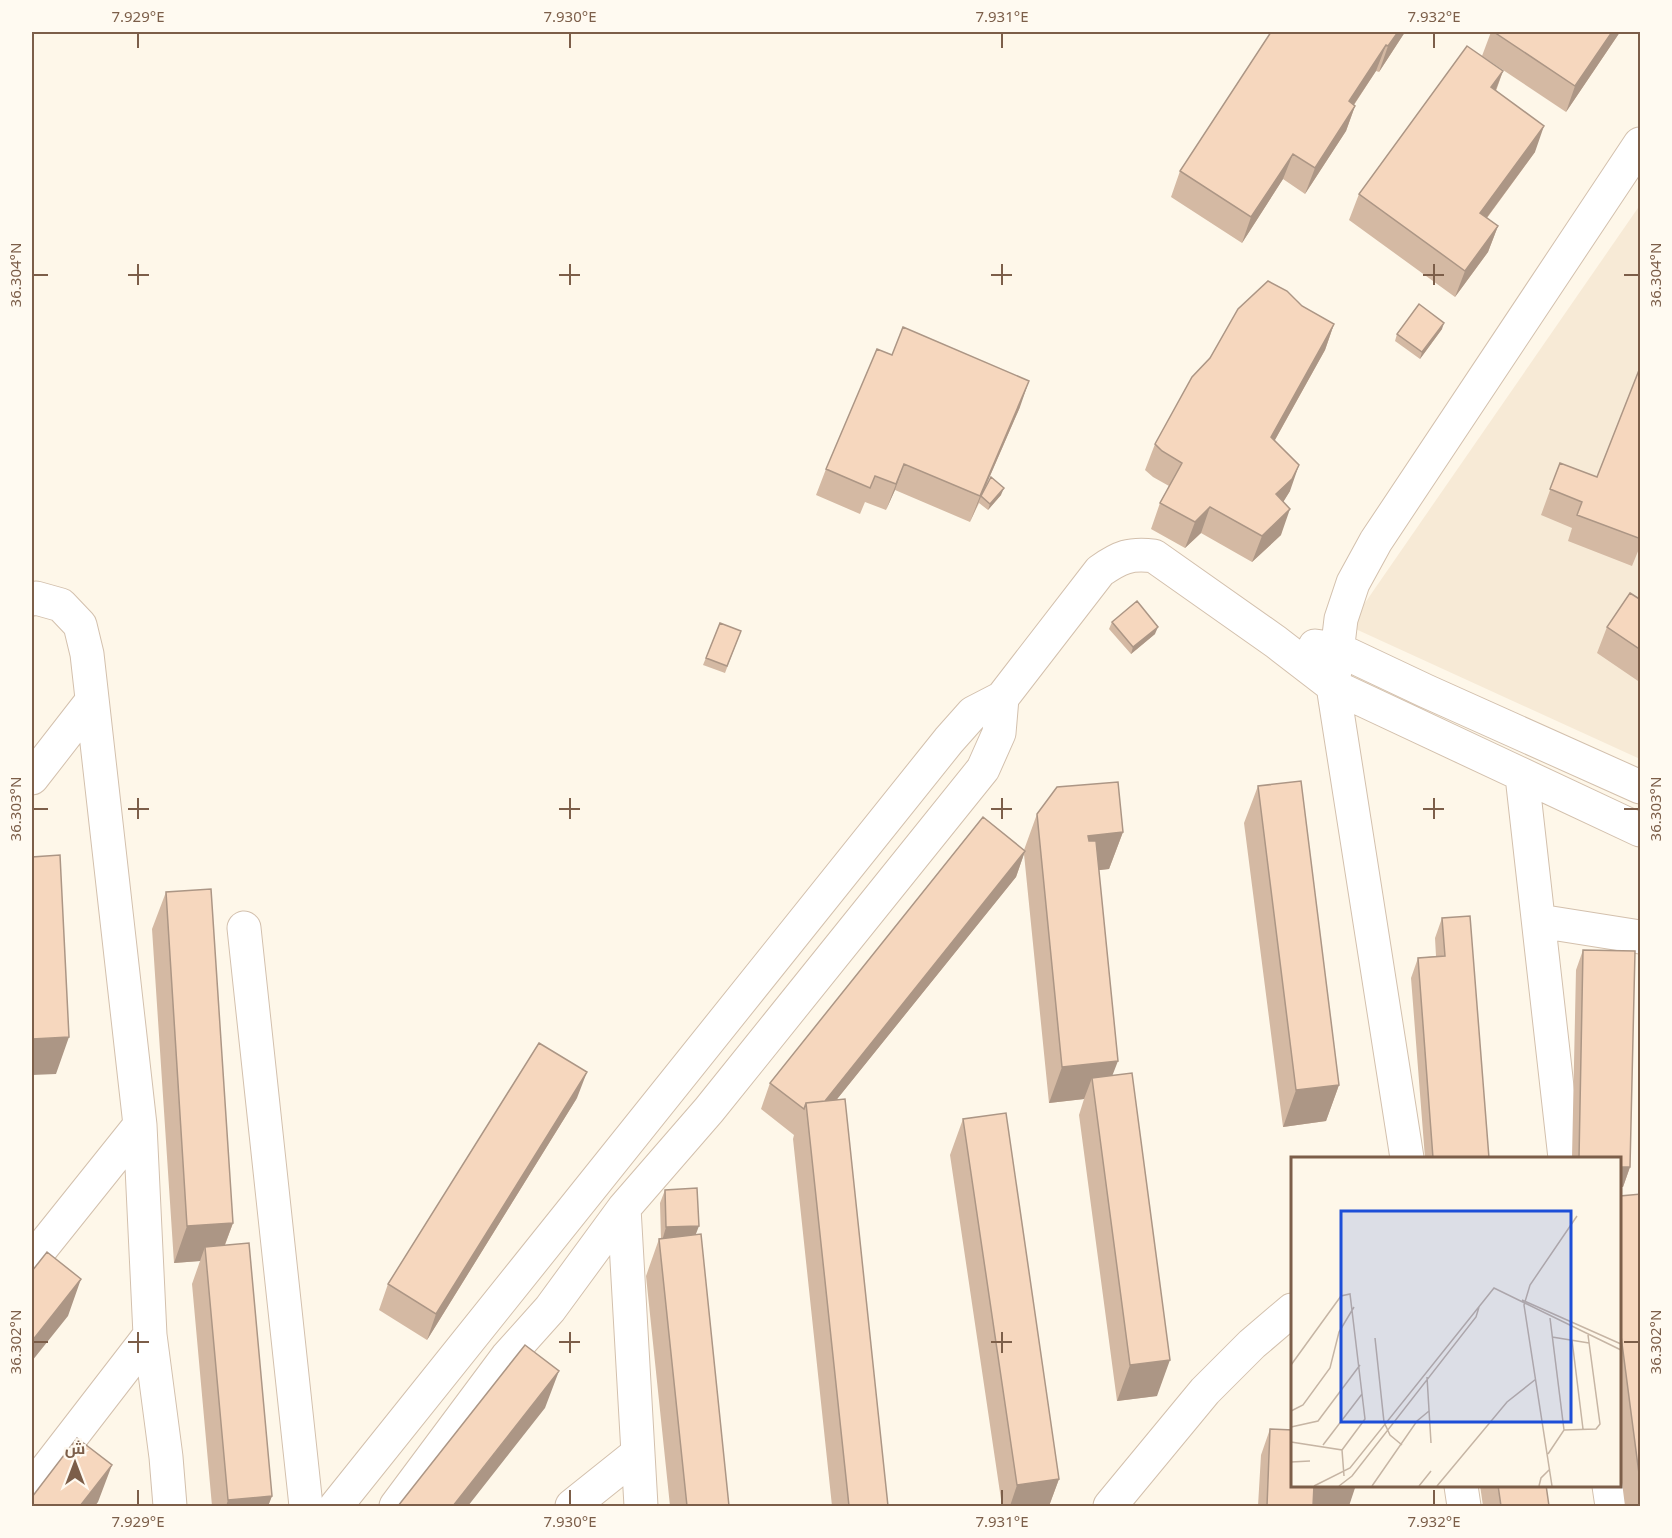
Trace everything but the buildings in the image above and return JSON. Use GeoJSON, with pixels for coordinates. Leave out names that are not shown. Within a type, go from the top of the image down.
{"type":"FeatureCollection","features":[{"type":"Feature","properties":{"kind":"street"},"geometry":{"type":"LineString","coordinates":[[1407,1157],[1333,686],[1341,619],[1353,583],[1376,541],[1641,144]]}},
{"type":"Feature","properties":{"kind":"street"},"geometry":{"type":"LineString","coordinates":[[336,1506],[949,740],[973,713],[1002,698],[1100,571],[1117,559],[1140,555],[1154,556],[1276,642],[1333,686],[1641,830]]}},
{"type":"Feature","properties":{"kind":"street"},"geometry":{"type":"LineString","coordinates":[[32,599],[61,605],[80,625],[87,654],[140,1125],[150,1335],[170,1506]]}},
{"type":"Feature","properties":{"kind":"street"},"geometry":{"type":"LineString","coordinates":[[1276,642],[1337,648],[1426,691],[1641,787]]}},
{"type":"Feature","properties":{"kind":"street"},"geometry":{"type":"LineString","coordinates":[[396,1506],[507,1357],[550,1309],[624,1208],[710,1110],[983,769],[999,733],[1002,698]]}},
{"type":"Feature","properties":{"kind":"street"},"geometry":{"type":"LineString","coordinates":[[32,778],[47,755],[91,702]]}},
{"type":"Feature","properties":{"kind":"street"},"geometry":{"type":"LineString","coordinates":[[1522,776],[1564,1157]]}},
{"type":"Feature","properties":{"kind":"street"},"geometry":{"type":"LineString","coordinates":[[1539,921],[1641,937]]}},
{"type":"Feature","properties":{"kind":"street"},"geometry":{"type":"LineString","coordinates":[[244,928],[306,1506]]}},
{"type":"Feature","properties":{"kind":"street"},"geometry":{"type":"LineString","coordinates":[[674,1084],[710,1110]]}},
{"type":"Feature","properties":{"kind":"street"},"geometry":{"type":"LineString","coordinates":[[32,1260],[140,1125]]}},
{"type":"Feature","properties":{"kind":"street"},"geometry":{"type":"LineString","coordinates":[[624,1208],[641,1506]]}},
{"type":"Feature","properties":{"kind":"street"},"geometry":{"type":"LineString","coordinates":[[1110,1506],[1205,1391],[1252,1344],[1291,1312]]}},
{"type":"Feature","properties":{"kind":"street"},"geometry":{"type":"LineString","coordinates":[[32,1488],[150,1335]]}},
{"type":"Feature","properties":{"kind":"street"},"geometry":{"type":"LineString","coordinates":[[572,1506],[637,1454]]}},
{"type":"Feature","properties":{"kind":"street"},"geometry":{"type":"LineString","coordinates":[[1461,1487],[1464,1506]]}},
{"type":"Feature","properties":{"kind":"street"},"geometry":{"type":"LineString","coordinates":[[1609,1487],[1612,1506]]}},
{"type":"Feature","properties":{"kind":"shaded area"},"geometry":{"type":"Polygon","coordinates":[[[1640,205],[1640,759],[1349,626],[1640,205]]]}}]}
